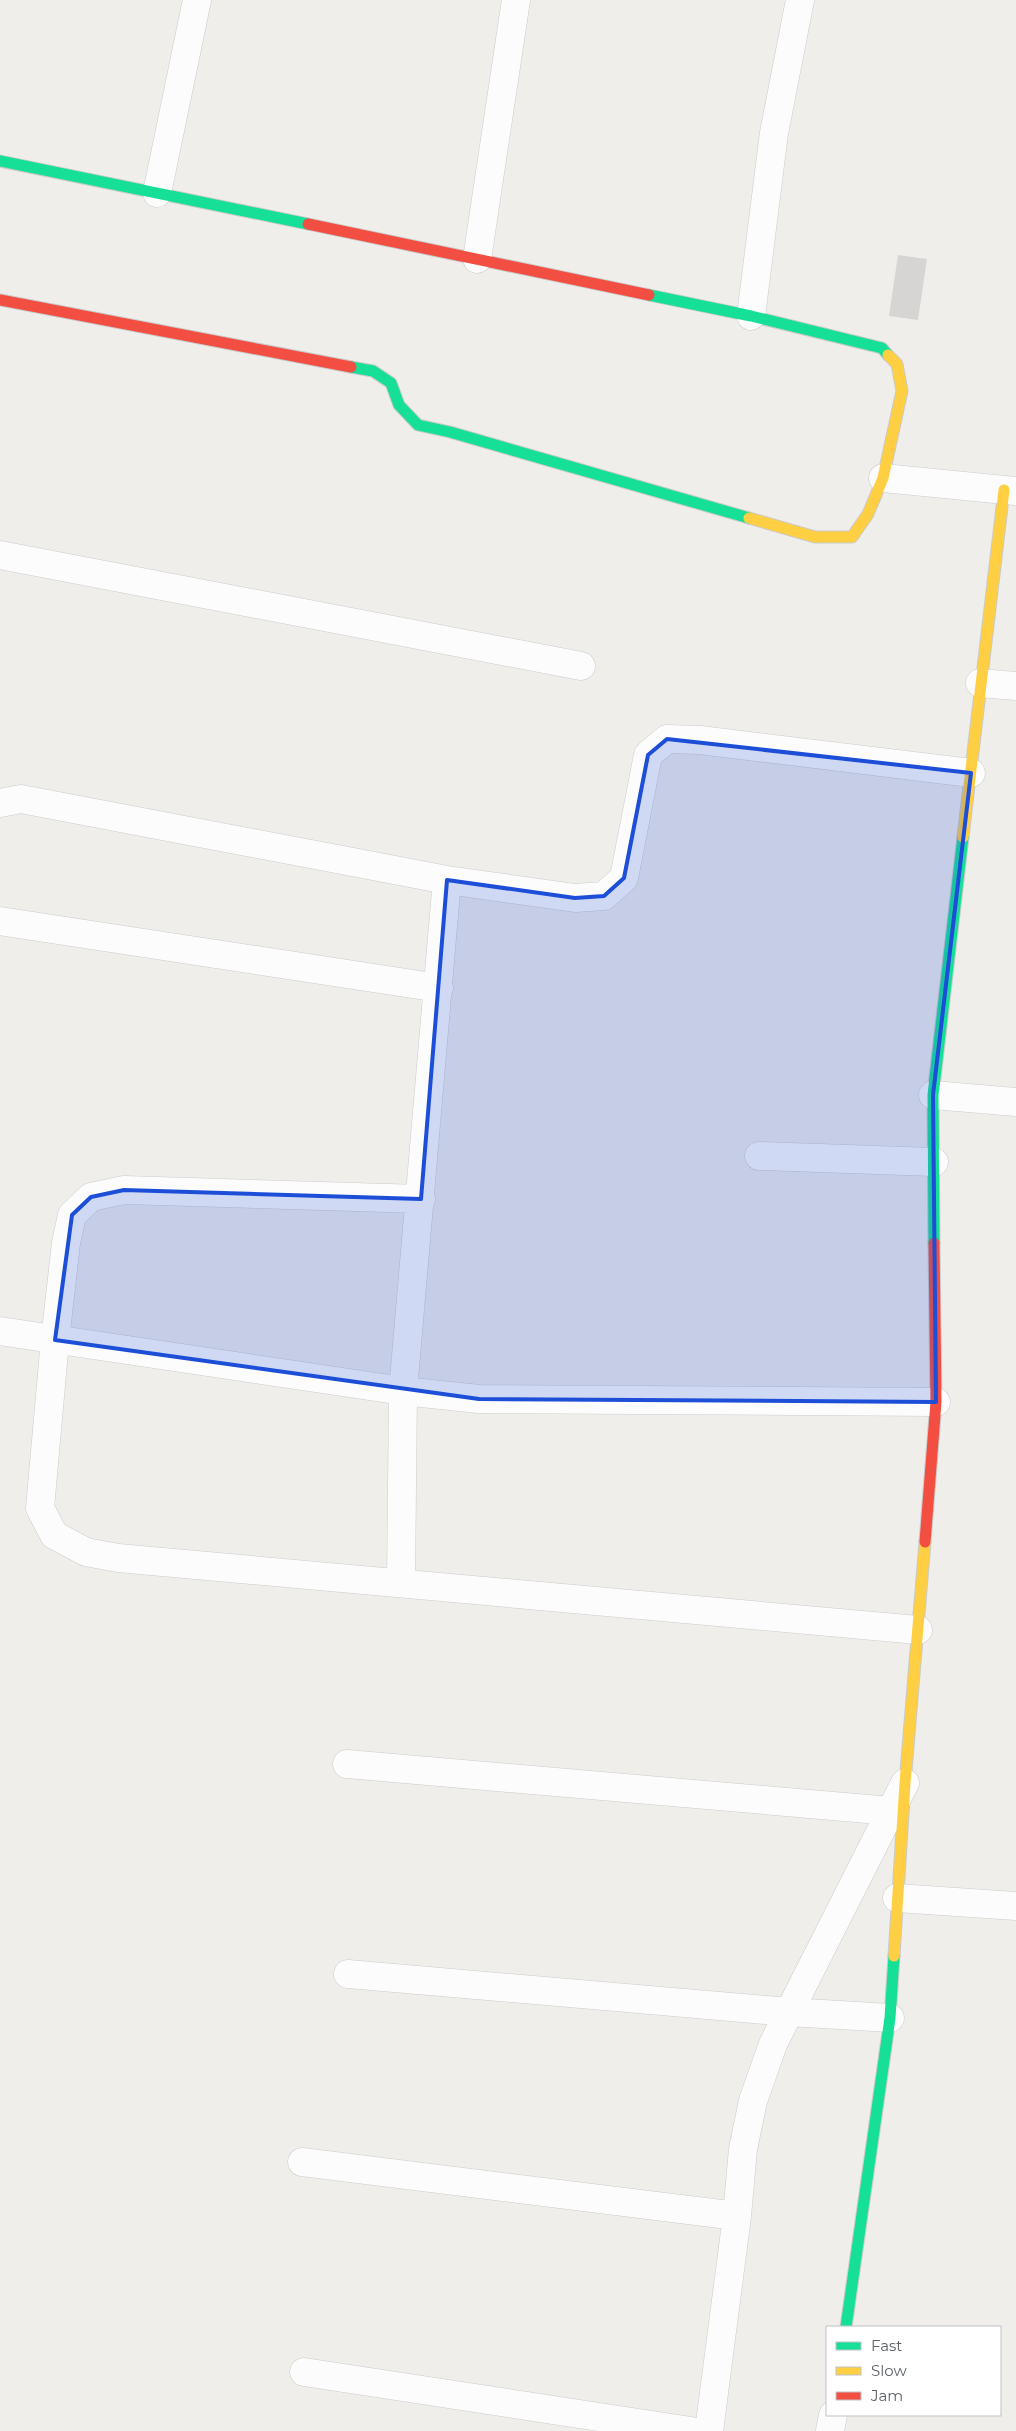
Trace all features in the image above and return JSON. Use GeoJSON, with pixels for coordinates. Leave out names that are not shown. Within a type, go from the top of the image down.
{"type":"FeatureCollection","features":[{"type":"Feature","properties":{"kind":"street"},"geometry":{"type":"LineString","coordinates":[[156,193],[197,0]]}},
{"type":"Feature","properties":{"kind":"street"},"geometry":{"type":"LineString","coordinates":[[477,259],[516,0]]}},
{"type":"Feature","properties":{"kind":"street"},"geometry":{"type":"LineString","coordinates":[[751,316],[774,133],[800,0]]}},
{"type":"Feature","properties":{"kind":"street"},"geometry":{"type":"LineString","coordinates":[[0,161],[751,316],[882,348],[897,364],[902,390],[883,478],[868,514],[852,537],[815,537],[450,432],[418,425],[399,405],[391,383],[373,371],[0,300]]}},
{"type":"Feature","properties":{"kind":"street"},"geometry":{"type":"LineString","coordinates":[[846,2326],[890,2018],[905,1783],[936,1402],[933,1095],[980,683],[1010,490],[883,478]]}},
{"type":"Feature","properties":{"kind":"street"},"geometry":{"type":"LineString","coordinates":[[0,554],[581,666]]}},
{"type":"Feature","properties":{"kind":"street"},"geometry":{"type":"LineString","coordinates":[[980,683],[1016,686]]}},
{"type":"Feature","properties":{"kind":"street"},"geometry":{"type":"LineString","coordinates":[[0,803],[21,799],[447,880],[575,898],[604,896],[624,878],[648,755],[667,739],[700,740],[970,773]]}},
{"type":"Feature","properties":{"kind":"street"},"geometry":{"type":"LineString","coordinates":[[401,1583],[403,1391],[447,880]]}},
{"type":"Feature","properties":{"kind":"street"},"geometry":{"type":"LineString","coordinates":[[0,921],[438,988]]}},
{"type":"Feature","properties":{"kind":"street"},"geometry":{"type":"LineString","coordinates":[[933,1095],[1016,1102]]}},
{"type":"Feature","properties":{"kind":"street"},"geometry":{"type":"LineString","coordinates":[[759,1156],[934,1162]]}},
{"type":"Feature","properties":{"kind":"street"},"geometry":{"type":"LineString","coordinates":[[421,1199],[124,1190],[91,1197],[72,1215],[66,1243],[55,1340],[40,1508],[54,1535],[86,1552],[118,1558],[918,1630]]}},
{"type":"Feature","properties":{"kind":"street"},"geometry":{"type":"LineString","coordinates":[[0,1332],[403,1391],[479,1399],[936,1402]]}},
{"type":"Feature","properties":{"kind":"street"},"geometry":{"type":"LineString","coordinates":[[347,1764],[891,1811]]}},
{"type":"Feature","properties":{"kind":"street"},"geometry":{"type":"LineString","coordinates":[[708,2431],[743,2149],[752,2101],[773,2044],[905,1783]]}},
{"type":"Feature","properties":{"kind":"street"},"geometry":{"type":"LineString","coordinates":[[897,1898],[1016,1906]]}},
{"type":"Feature","properties":{"kind":"street"},"geometry":{"type":"LineString","coordinates":[[348,1974],[789,2012],[890,2018]]}},
{"type":"Feature","properties":{"kind":"street"},"geometry":{"type":"LineString","coordinates":[[302,2162],[736,2216]]}},
{"type":"Feature","properties":{"kind":"street"},"geometry":{"type":"LineString","coordinates":[[304,2372],[691,2431]]}},
{"type":"Feature","properties":{"kind":"street"},"geometry":{"type":"LineString","coordinates":[[830,2431],[833,2416]]}},
{"type":"Feature","properties":{"kind":"highlighted area"},"geometry":{"type":"Polygon","coordinates":[[[667,739],[971,773],[933,1095],[936,1402],[479,1399],[55,1340],[72,1215],[91,1197],[124,1190],[421,1199],[447,880],[575,898],[604,896],[624,878],[648,755],[667,739]]]}},
{"type":"Feature","properties":{"kind":"building"},"geometry":{"type":"Polygon","coordinates":[[[898,255],[927,259],[918,320],[889,316],[898,255]]]}},
{"type":"Feature","properties":{"kind":"traffic: fast"},"geometry":{"type":"LineString","coordinates":[[0,161],[308,224]]}},
{"type":"Feature","properties":{"kind":"traffic: fast"},"geometry":{"type":"LineString","coordinates":[[649,295],[751,316],[882,348],[888,355]]}},
{"type":"Feature","properties":{"kind":"traffic: fast"},"geometry":{"type":"LineString","coordinates":[[351,367],[373,371],[391,383],[399,405],[418,425],[450,432],[749,518]]}},
{"type":"Feature","properties":{"kind":"traffic: fast"},"geometry":{"type":"LineString","coordinates":[[934,1243],[933,1095],[963,837]]}},
{"type":"Feature","properties":{"kind":"traffic: fast"},"geometry":{"type":"LineString","coordinates":[[846,2326],[890,2018],[894,1956]]}},
{"type":"Feature","properties":{"kind":"traffic: slow"},"geometry":{"type":"LineString","coordinates":[[749,518],[815,537],[852,537],[868,514],[883,478],[902,391],[897,364],[888,355]]}},
{"type":"Feature","properties":{"kind":"traffic: slow"},"geometry":{"type":"LineString","coordinates":[[963,837],[1004,490]]}},
{"type":"Feature","properties":{"kind":"traffic: slow"},"geometry":{"type":"LineString","coordinates":[[894,1956],[905,1783],[925,1542]]}},
{"type":"Feature","properties":{"kind":"traffic: jam"},"geometry":{"type":"LineString","coordinates":[[308,224],[649,295]]}},
{"type":"Feature","properties":{"kind":"traffic: jam"},"geometry":{"type":"LineString","coordinates":[[0,300],[351,367]]}},
{"type":"Feature","properties":{"kind":"traffic: jam"},"geometry":{"type":"LineString","coordinates":[[925,1542],[936,1402],[934,1243]]}}]}
